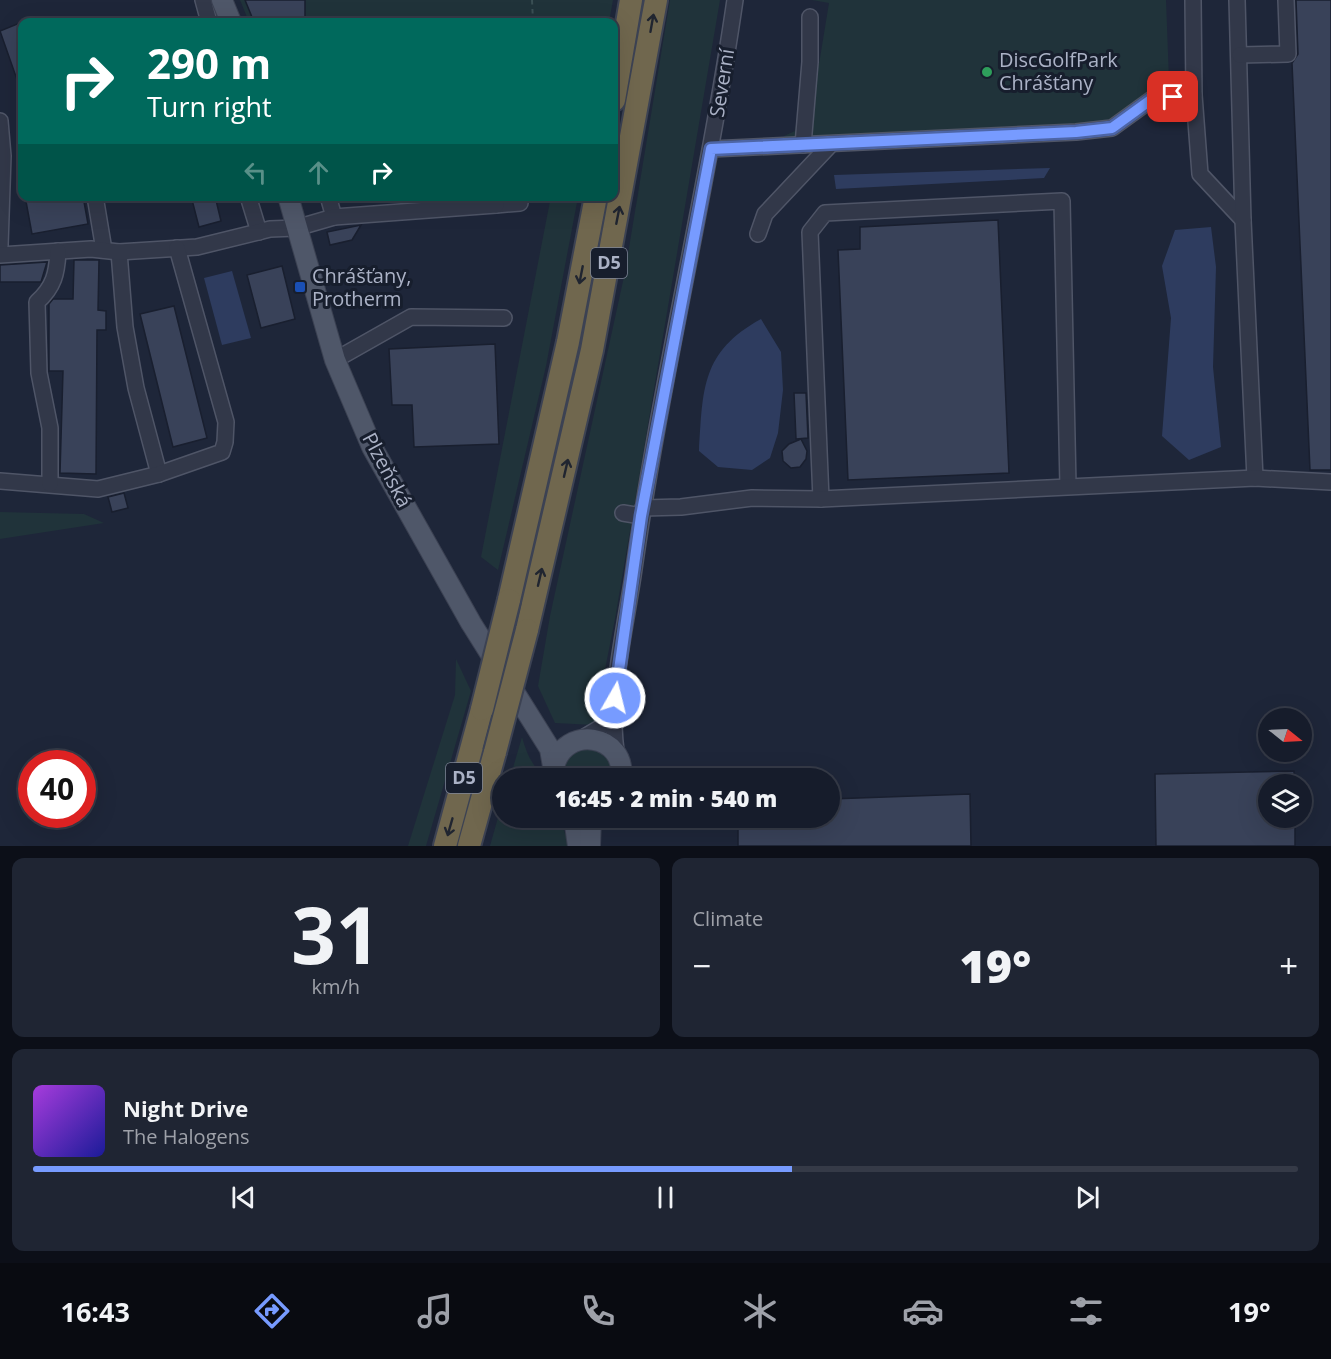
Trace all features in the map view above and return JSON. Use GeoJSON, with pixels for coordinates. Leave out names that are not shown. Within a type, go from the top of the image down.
{"type":"FeatureCollection","features":[{"type":"Feature","properties":{"kind":"highway"},"geometry":{"type":"LineString","coordinates":[[618,76],[631,0]]}},
{"type":"Feature","properties":{"kind":"highway","name":"D5"},"geometry":{"type":"LineString","coordinates":[[469,846],[527,630],[592,350],[656,0]]}},
{"type":"Feature","properties":{"kind":"highway","name":"D5"},"geometry":{"type":"LineString","coordinates":[[445,846],[509,600],[568,342],[595,201]]}},
{"type":"Feature","properties":{"kind":"main road"},"geometry":{"type":"LineString","coordinates":[[222,0],[229,18]]}},
{"type":"Feature","properties":{"kind":"main road","name":"Plzeňská"},"geometry":{"type":"LineString","coordinates":[[289,201],[335,360],[372,447],[471,623],[550,749],[554,768]]}},
{"type":"Feature","properties":{"kind":"main road","name":"Plzeňská"},"geometry":{"type":"LineString","coordinates":[[532,723],[554,737],[603,742],[617,756]]}},
{"type":"Feature","properties":{"kind":"main road","name":"Plzeňská"},"geometry":{"type":"LineString","coordinates":[[557,768],[562,750],[579,740]]}},
{"type":"Feature","properties":{"kind":"main road"},"geometry":{"type":"LineString","coordinates":[[617,756],[621,768]]}},
{"type":"Feature","properties":{"kind":"main road"},"geometry":{"type":"LineString","coordinates":[[575,828],[578,846]]}},
{"type":"Feature","properties":{"kind":"main road"},"geometry":{"type":"LineString","coordinates":[[590,846],[591,828]]}},
{"type":"Feature","properties":{"kind":"street"},"geometry":{"type":"LineString","coordinates":[[203,0],[209,18]]}},
{"type":"Feature","properties":{"kind":"street","name":"Severní"},"geometry":{"type":"LineString","coordinates":[[617,756],[615,698],[642,512],[711,149],[735,0]]}},
{"type":"Feature","properties":{"kind":"street"},"geometry":{"type":"LineString","coordinates":[[1193,0],[1194,95],[1200,174],[1243,220]]}},
{"type":"Feature","properties":{"kind":"street"},"geometry":{"type":"LineString","coordinates":[[1237,0],[1243,220],[1255,478]]}},
{"type":"Feature","properties":{"kind":"street"},"geometry":{"type":"LineString","coordinates":[[1240,55],[1288,54],[1286,0]]}},
{"type":"Feature","properties":{"kind":"street"},"geometry":{"type":"LineString","coordinates":[[804,146],[810,62],[810,17]]}},
{"type":"Feature","properties":{"kind":"street"},"geometry":{"type":"LineString","coordinates":[[711,149],[804,146],[1112,128],[1152,99],[1194,95]]}},
{"type":"Feature","properties":{"kind":"street"},"geometry":{"type":"LineString","coordinates":[[0,121],[3,156],[0,246]]}},
{"type":"Feature","properties":{"kind":"street"},"geometry":{"type":"LineString","coordinates":[[758,234],[765,214],[831,144]]}},
{"type":"Feature","properties":{"kind":"street"},"geometry":{"type":"LineString","coordinates":[[96,201],[111,251],[136,388],[159,474]]}},
{"type":"Feature","properties":{"kind":"street"},"geometry":{"type":"LineString","coordinates":[[250,201],[259,232]]}},
{"type":"Feature","properties":{"kind":"street"},"geometry":{"type":"LineString","coordinates":[[329,201],[334,217]]}},
{"type":"Feature","properties":{"kind":"street"},"geometry":{"type":"LineString","coordinates":[[0,255],[197,247],[259,232],[296,228],[334,217],[496,201],[520,203],[520,201]]}},
{"type":"Feature","properties":{"kind":"street"},"geometry":{"type":"LineString","coordinates":[[821,499],[810,232],[825,213],[1062,201],[1068,486]]}},
{"type":"Feature","properties":{"kind":"street"},"geometry":{"type":"LineString","coordinates":[[0,481],[98,489],[159,474],[222,452],[226,422],[177,248]]}},
{"type":"Feature","properties":{"kind":"street"},"geometry":{"type":"LineString","coordinates":[[50,484],[50,428],[39,373],[37,302],[48,292],[57,274],[58,251]]}},
{"type":"Feature","properties":{"kind":"street"},"geometry":{"type":"LineString","coordinates":[[335,360],[411,318],[504,318]]}},
{"type":"Feature","properties":{"kind":"street"},"geometry":{"type":"LineString","coordinates":[[623,513],[752,498],[821,499],[1255,478],[1331,482]]}},
{"type":"Feature","properties":{"kind":"street","name":"Severní"},"geometry":{"type":"LineString","coordinates":[[579,740],[603,726],[615,698]]}},
{"type":"Feature","properties":{"kind":"path"},"geometry":{"type":"LineString","coordinates":[[532,0],[533,18]]}},
{"type":"Feature","properties":{"kind":"shaded area"},"geometry":{"type":"Polygon","coordinates":[[[240,0],[613,0],[610,18],[247,18],[240,0]]]}},
{"type":"Feature","properties":{"kind":"shaded area"},"geometry":{"type":"Polygon","coordinates":[[[670,0],[720,0],[615,619],[594,725],[555,723],[538,686],[550,616],[625,272],[670,0]]]}},
{"type":"Feature","properties":{"kind":"shaded area","name":"DiscGolfPark Chrášťany"},"geometry":{"type":"Polygon","coordinates":[[[812,0],[1166,0],[1169,80],[1183,80],[1183,89],[1149,93],[1111,119],[1095,124],[786,139],[784,136],[795,131],[806,61],[819,64],[829,3],[812,0]]]}},
{"type":"Feature","properties":{"kind":"shaded area"},"geometry":{"type":"Polygon","coordinates":[[[550,201],[577,201],[546,366],[498,570],[481,557],[550,201]]]}},
{"type":"Feature","properties":{"kind":"shaded area"},"geometry":{"type":"Polygon","coordinates":[[[0,512],[84,514],[104,523],[0,539],[0,512]]]}},
{"type":"Feature","properties":{"kind":"shaded area"},"geometry":{"type":"Polygon","coordinates":[[[456,659],[471,691],[426,846],[408,846],[455,695],[456,659]]]}},
{"type":"Feature","properties":{"kind":"shaded area"},"geometry":{"type":"Polygon","coordinates":[[[522,737],[537,768],[513,768],[522,737]]]}},
{"type":"Feature","properties":{"kind":"shaded area"},"geometry":{"type":"Polygon","coordinates":[[[585,747],[605,754],[612,768],[565,768],[568,759],[585,747]]]}},
{"type":"Feature","properties":{"kind":"shaded area"},"geometry":{"type":"Polygon","coordinates":[[[495,828],[563,828],[570,846],[490,846],[495,828]]]}},
{"type":"Feature","properties":{"kind":"water"},"geometry":{"type":"Polygon","coordinates":[[[1050,168],[1044,178],[836,189],[834,175],[1050,168]]]}},
{"type":"Feature","properties":{"kind":"water"},"geometry":{"type":"Polygon","coordinates":[[[1211,227],[1216,267],[1213,367],[1221,447],[1189,460],[1162,436],[1171,318],[1162,266],[1175,230],[1211,227]]]}},
{"type":"Feature","properties":{"kind":"water"},"geometry":{"type":"Polygon","coordinates":[[[232,271],[251,338],[222,345],[204,278],[232,271]]]}},
{"type":"Feature","properties":{"kind":"water"},"geometry":{"type":"Polygon","coordinates":[[[761,319],[781,352],[783,390],[778,433],[770,458],[752,470],[718,467],[699,451],[702,409],[709,374],[716,359],[727,345],[741,332],[761,319]]]}},
{"type":"Feature","properties":{"kind":"building"},"geometry":{"type":"Polygon","coordinates":[[[245,0],[305,0],[305,18],[252,18],[245,0]]]}},
{"type":"Feature","properties":{"kind":"building"},"geometry":{"type":"Polygon","coordinates":[[[1296,0],[1331,0],[1331,470],[1310,470],[1292,63],[1298,54],[1296,0]]]}},
{"type":"Feature","properties":{"kind":"building"},"geometry":{"type":"Polygon","coordinates":[[[18,24],[18,82],[0,31],[18,24]]]}},
{"type":"Feature","properties":{"kind":"building"},"geometry":{"type":"Polygon","coordinates":[[[26,201],[84,201],[88,224],[32,234],[26,201]]]}},
{"type":"Feature","properties":{"kind":"building"},"geometry":{"type":"Polygon","coordinates":[[[192,201],[216,201],[221,221],[199,227],[192,201]]]}},
{"type":"Feature","properties":{"kind":"building"},"geometry":{"type":"Polygon","coordinates":[[[998,220],[1009,473],[848,480],[838,250],[860,249],[860,227],[998,220]]]}},
{"type":"Feature","properties":{"kind":"building"},"geometry":{"type":"Polygon","coordinates":[[[361,225],[352,240],[330,245],[327,232],[361,225]]]}},
{"type":"Feature","properties":{"kind":"building"},"geometry":{"type":"Polygon","coordinates":[[[74,260],[99,260],[98,310],[106,311],[106,330],[97,330],[96,474],[60,473],[63,371],[49,371],[49,304],[53,299],[73,299],[74,260]]]}},
{"type":"Feature","properties":{"kind":"building"},"geometry":{"type":"Polygon","coordinates":[[[47,262],[41,282],[0,282],[0,265],[47,262]]]}},
{"type":"Feature","properties":{"kind":"building"},"geometry":{"type":"Polygon","coordinates":[[[282,266],[295,319],[261,328],[247,275],[282,266]]]}},
{"type":"Feature","properties":{"kind":"building"},"geometry":{"type":"Polygon","coordinates":[[[174,306],[207,438],[173,447],[140,314],[174,306]]]}},
{"type":"Feature","properties":{"kind":"building"},"geometry":{"type":"Polygon","coordinates":[[[495,344],[499,444],[414,447],[412,405],[392,405],[389,349],[495,344]]]}},
{"type":"Feature","properties":{"kind":"building"},"geometry":{"type":"Polygon","coordinates":[[[794,393],[806,393],[808,438],[796,439],[794,393]]]}},
{"type":"Feature","properties":{"kind":"building"},"geometry":{"type":"Polygon","coordinates":[[[801,439],[807,451],[806,459],[800,467],[791,468],[783,461],[782,451],[789,444],[801,439]]]}},
{"type":"Feature","properties":{"kind":"building"},"geometry":{"type":"Polygon","coordinates":[[[124,493],[128,508],[112,512],[108,497],[124,493]]]}},
{"type":"Feature","properties":{"kind":"building"},"geometry":{"type":"Polygon","coordinates":[[[1294,771],[1294,774],[1258,774],[1258,828],[1295,828],[1295,846],[1156,846],[1155,774],[1294,771]]]}},
{"type":"Feature","properties":{"kind":"building"},"geometry":{"type":"Polygon","coordinates":[[[970,794],[971,846],[738,846],[738,828],[840,828],[840,799],[970,794]]]}},
{"type":"Feature","properties":{"kind":"place","name":"DiscGolfPark Chrášťany"},"geometry":{"type":"Point","coordinates":[987,72]}},
{"type":"Feature","properties":{"kind":"place","name":"Chrášťany, Protherm"},"geometry":{"type":"Point","coordinates":[300,287]}},
{"type":"Feature","properties":{"kind":"route"},"geometry":{"type":"LineString","coordinates":[[615,698],[641,516],[711,149],[1076,132],[1112,128],[1152,99],[1173,97]]}}]}
